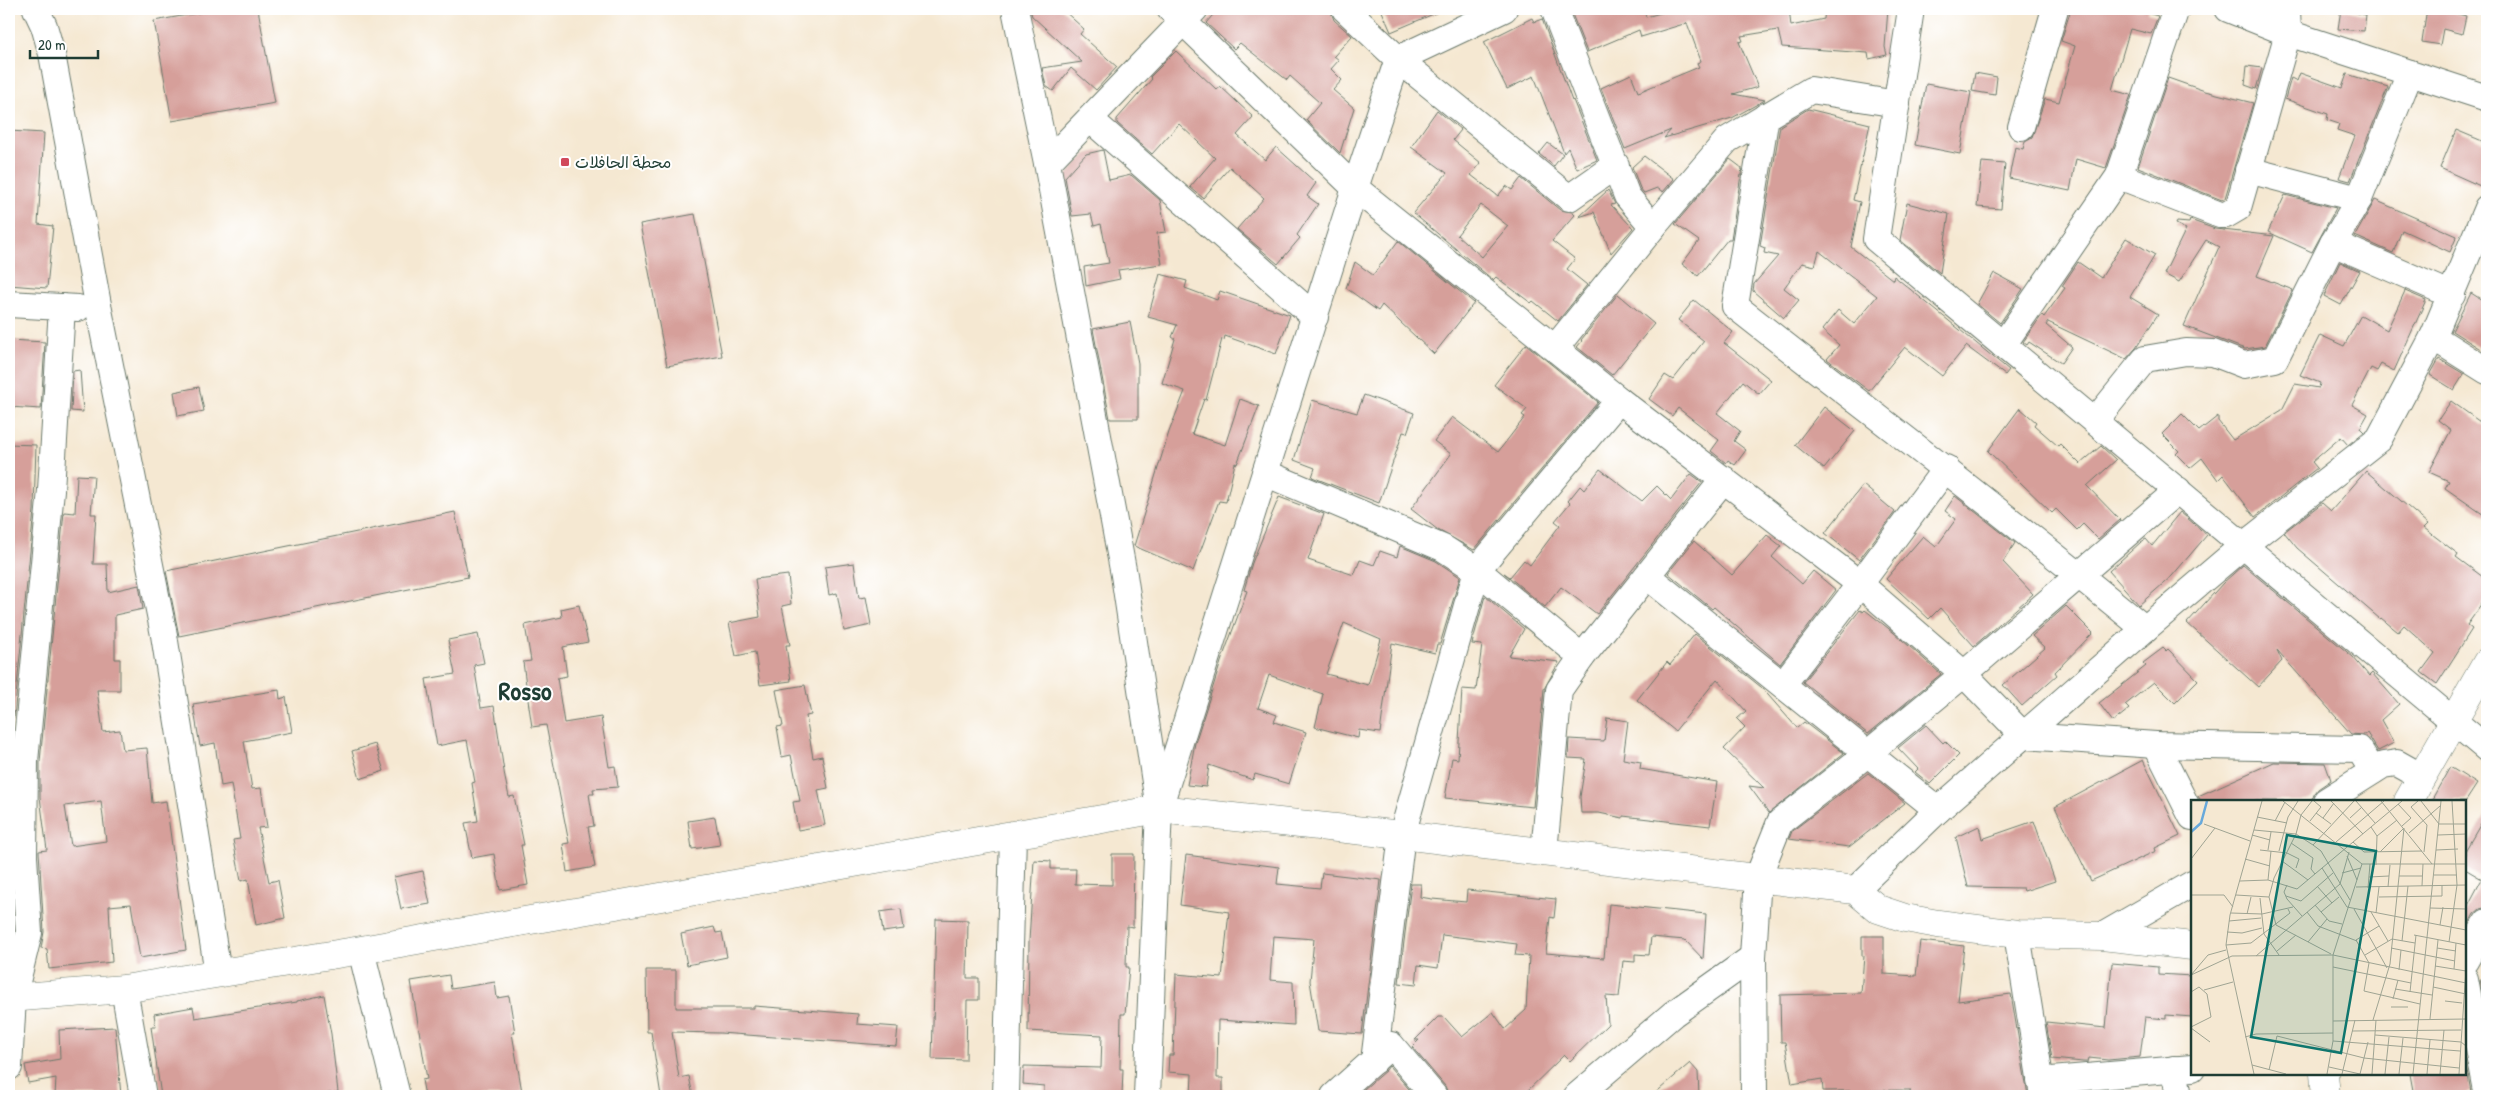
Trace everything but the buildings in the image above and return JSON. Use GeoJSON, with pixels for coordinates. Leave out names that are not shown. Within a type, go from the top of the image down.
{"type":"FeatureCollection","features":[{"type":"Feature","properties":{"kind":"street"},"geometry":{"type":"LineString","coordinates":[[36,9],[44,26],[52,54],[99,310],[164,635],[218,973]]}},
{"type":"Feature","properties":{"kind":"street"},"geometry":{"type":"LineString","coordinates":[[1015,9],[1047,164],[1124,576],[1159,809],[1147,1096]]}},
{"type":"Feature","properties":{"kind":"street"},"geometry":{"type":"LineString","coordinates":[[1345,9],[1398,59],[1569,198],[1616,165]]}},
{"type":"Feature","properties":{"kind":"street"},"geometry":{"type":"LineString","coordinates":[[1159,809],[1355,188],[1398,59],[1504,9]]}},
{"type":"Feature","properties":{"kind":"street"},"geometry":{"type":"LineString","coordinates":[[1554,9],[1577,72],[1628,196],[1653,227]]}},
{"type":"Feature","properties":{"kind":"street"},"geometry":{"type":"LineString","coordinates":[[1911,9],[1876,239],[2487,749]]}},
{"type":"Feature","properties":{"kind":"street"},"geometry":{"type":"LineString","coordinates":[[2021,127],[2055,9]]}},
{"type":"Feature","properties":{"kind":"street"},"geometry":{"type":"LineString","coordinates":[[2003,345],[2119,176],[2176,9]]}},
{"type":"Feature","properties":{"kind":"street"},"geometry":{"type":"LineString","coordinates":[[2228,9],[2287,21],[2410,73],[2487,98]]}},
{"type":"Feature","properties":{"kind":"street"},"geometry":{"type":"LineString","coordinates":[[1047,164],[1091,120],[1183,13],[1355,188],[1619,400],[1860,584],[1964,674],[2024,736],[2156,745],[2359,749],[2373,771]]}},
{"type":"Feature","properties":{"kind":"street"},"geometry":{"type":"LineString","coordinates":[[2119,176],[2220,215],[2233,213],[2241,202],[2287,21]]}},
{"type":"Feature","properties":{"kind":"street"},"geometry":{"type":"LineString","coordinates":[[2095,421],[2145,359],[2186,352],[2213,353],[2244,365],[2275,359],[2333,242],[2359,199],[2410,73]]}},
{"type":"Feature","properties":{"kind":"street"},"geometry":{"type":"LineString","coordinates":[[1555,348],[1653,227],[1727,140],[1811,90],[1897,104]]}},
{"type":"Feature","properties":{"kind":"street"},"geometry":{"type":"LineString","coordinates":[[1766,116],[1735,306],[1839,388],[1946,468],[2145,629]]}},
{"type":"Feature","properties":{"kind":"street"},"geometry":{"type":"LineString","coordinates":[[1091,120],[1315,318]]}},
{"type":"Feature","properties":{"kind":"street"},"geometry":{"type":"LineString","coordinates":[[2248,170],[2359,199]]}},
{"type":"Feature","properties":{"kind":"street"},"geometry":{"type":"LineString","coordinates":[[1854,890],[1938,810],[2145,629],[2244,546],[2380,439],[2433,337],[2487,208]]}},
{"type":"Feature","properties":{"kind":"street"},"geometry":{"type":"LineString","coordinates":[[2333,242],[2452,295]]}},
{"type":"Feature","properties":{"kind":"street"},"geometry":{"type":"LineString","coordinates":[[9,304],[99,310]]}},
{"type":"Feature","properties":{"kind":"street"},"geometry":{"type":"LineString","coordinates":[[9,1067],[11,998],[29,933],[24,857],[26,761],[51,490],[62,307]]}},
{"type":"Feature","properties":{"kind":"street"},"geometry":{"type":"LineString","coordinates":[[2433,337],[2487,371]]}},
{"type":"Feature","properties":{"kind":"street"},"geometry":{"type":"LineString","coordinates":[[1374,1061],[1402,835],[1477,570],[1619,400]]}},
{"type":"Feature","properties":{"kind":"street"},"geometry":{"type":"LineString","coordinates":[[1783,684],[1946,468]]}},
{"type":"Feature","properties":{"kind":"street"},"geometry":{"type":"LineString","coordinates":[[1265,473],[1443,548],[1477,570],[1582,657]]}},
{"type":"Feature","properties":{"kind":"street"},"geometry":{"type":"LineString","coordinates":[[1544,852],[1559,690],[1582,657],[1724,479]]}},
{"type":"Feature","properties":{"kind":"street"},"geometry":{"type":"LineString","coordinates":[[1754,1096],[1753,957],[1758,877],[1780,822],[1867,754],[1964,674],[2178,490]]}},
{"type":"Feature","properties":{"kind":"street"},"geometry":{"type":"LineString","coordinates":[[1647,576],[1938,810]]}},
{"type":"Feature","properties":{"kind":"street"},"geometry":{"type":"LineString","coordinates":[[2409,800],[2455,722],[2487,662]]}},
{"type":"Feature","properties":{"kind":"street"},"geometry":{"type":"LineString","coordinates":[[2156,745],[2191,815]]}},
{"type":"Feature","properties":{"kind":"street"},"geometry":{"type":"LineString","coordinates":[[2328,800],[2383,764],[2397,763],[2422,777]]}},
{"type":"Feature","properties":{"kind":"street"},"geometry":{"type":"LineString","coordinates":[[11,998],[124,989],[362,950],[1159,809],[1402,835],[1758,877],[1854,890],[1878,909],[1905,918],[2017,934],[2102,936],[2191,946]]}},
{"type":"Feature","properties":{"kind":"street"},"geometry":{"type":"LineString","coordinates":[[1006,1096],[1013,835]]}},
{"type":"Feature","properties":{"kind":"street"},"geometry":{"type":"LineString","coordinates":[[2102,936],[2191,885]]}},
{"type":"Feature","properties":{"kind":"street"},"geometry":{"type":"LineString","coordinates":[[2466,959],[2487,922]]}},
{"type":"Feature","properties":{"kind":"street"},"geometry":{"type":"LineString","coordinates":[[2017,934],[2042,1089],[2183,1068],[2179,1096]]}},
{"type":"Feature","properties":{"kind":"street"},"geometry":{"type":"LineString","coordinates":[[362,950],[397,1096]]}},
{"type":"Feature","properties":{"kind":"street"},"geometry":{"type":"LineString","coordinates":[[1577,1096],[1673,1014],[1753,957]]}},
{"type":"Feature","properties":{"kind":"street"},"geometry":{"type":"LineString","coordinates":[[2466,984],[2487,1096]]}},
{"type":"Feature","properties":{"kind":"street"},"geometry":{"type":"LineString","coordinates":[[124,989],[143,1096]]}},
{"type":"Feature","properties":{"kind":"street"},"geometry":{"type":"LineString","coordinates":[[1334,1096],[1392,1045],[1434,1096]]}},
{"type":"Feature","properties":{"kind":"street"},"geometry":{"type":"LineString","coordinates":[[2324,1075],[2326,1096]]}},
{"type":"Feature","properties":{"kind":"place","name":"محطة الحافلات"},"geometry":{"type":"Point","coordinates":[565,162]}},
{"type":"Feature","properties":{"kind":"district","name":"Rosso"},"geometry":{"type":"Point","coordinates":[525,691]}}]}
